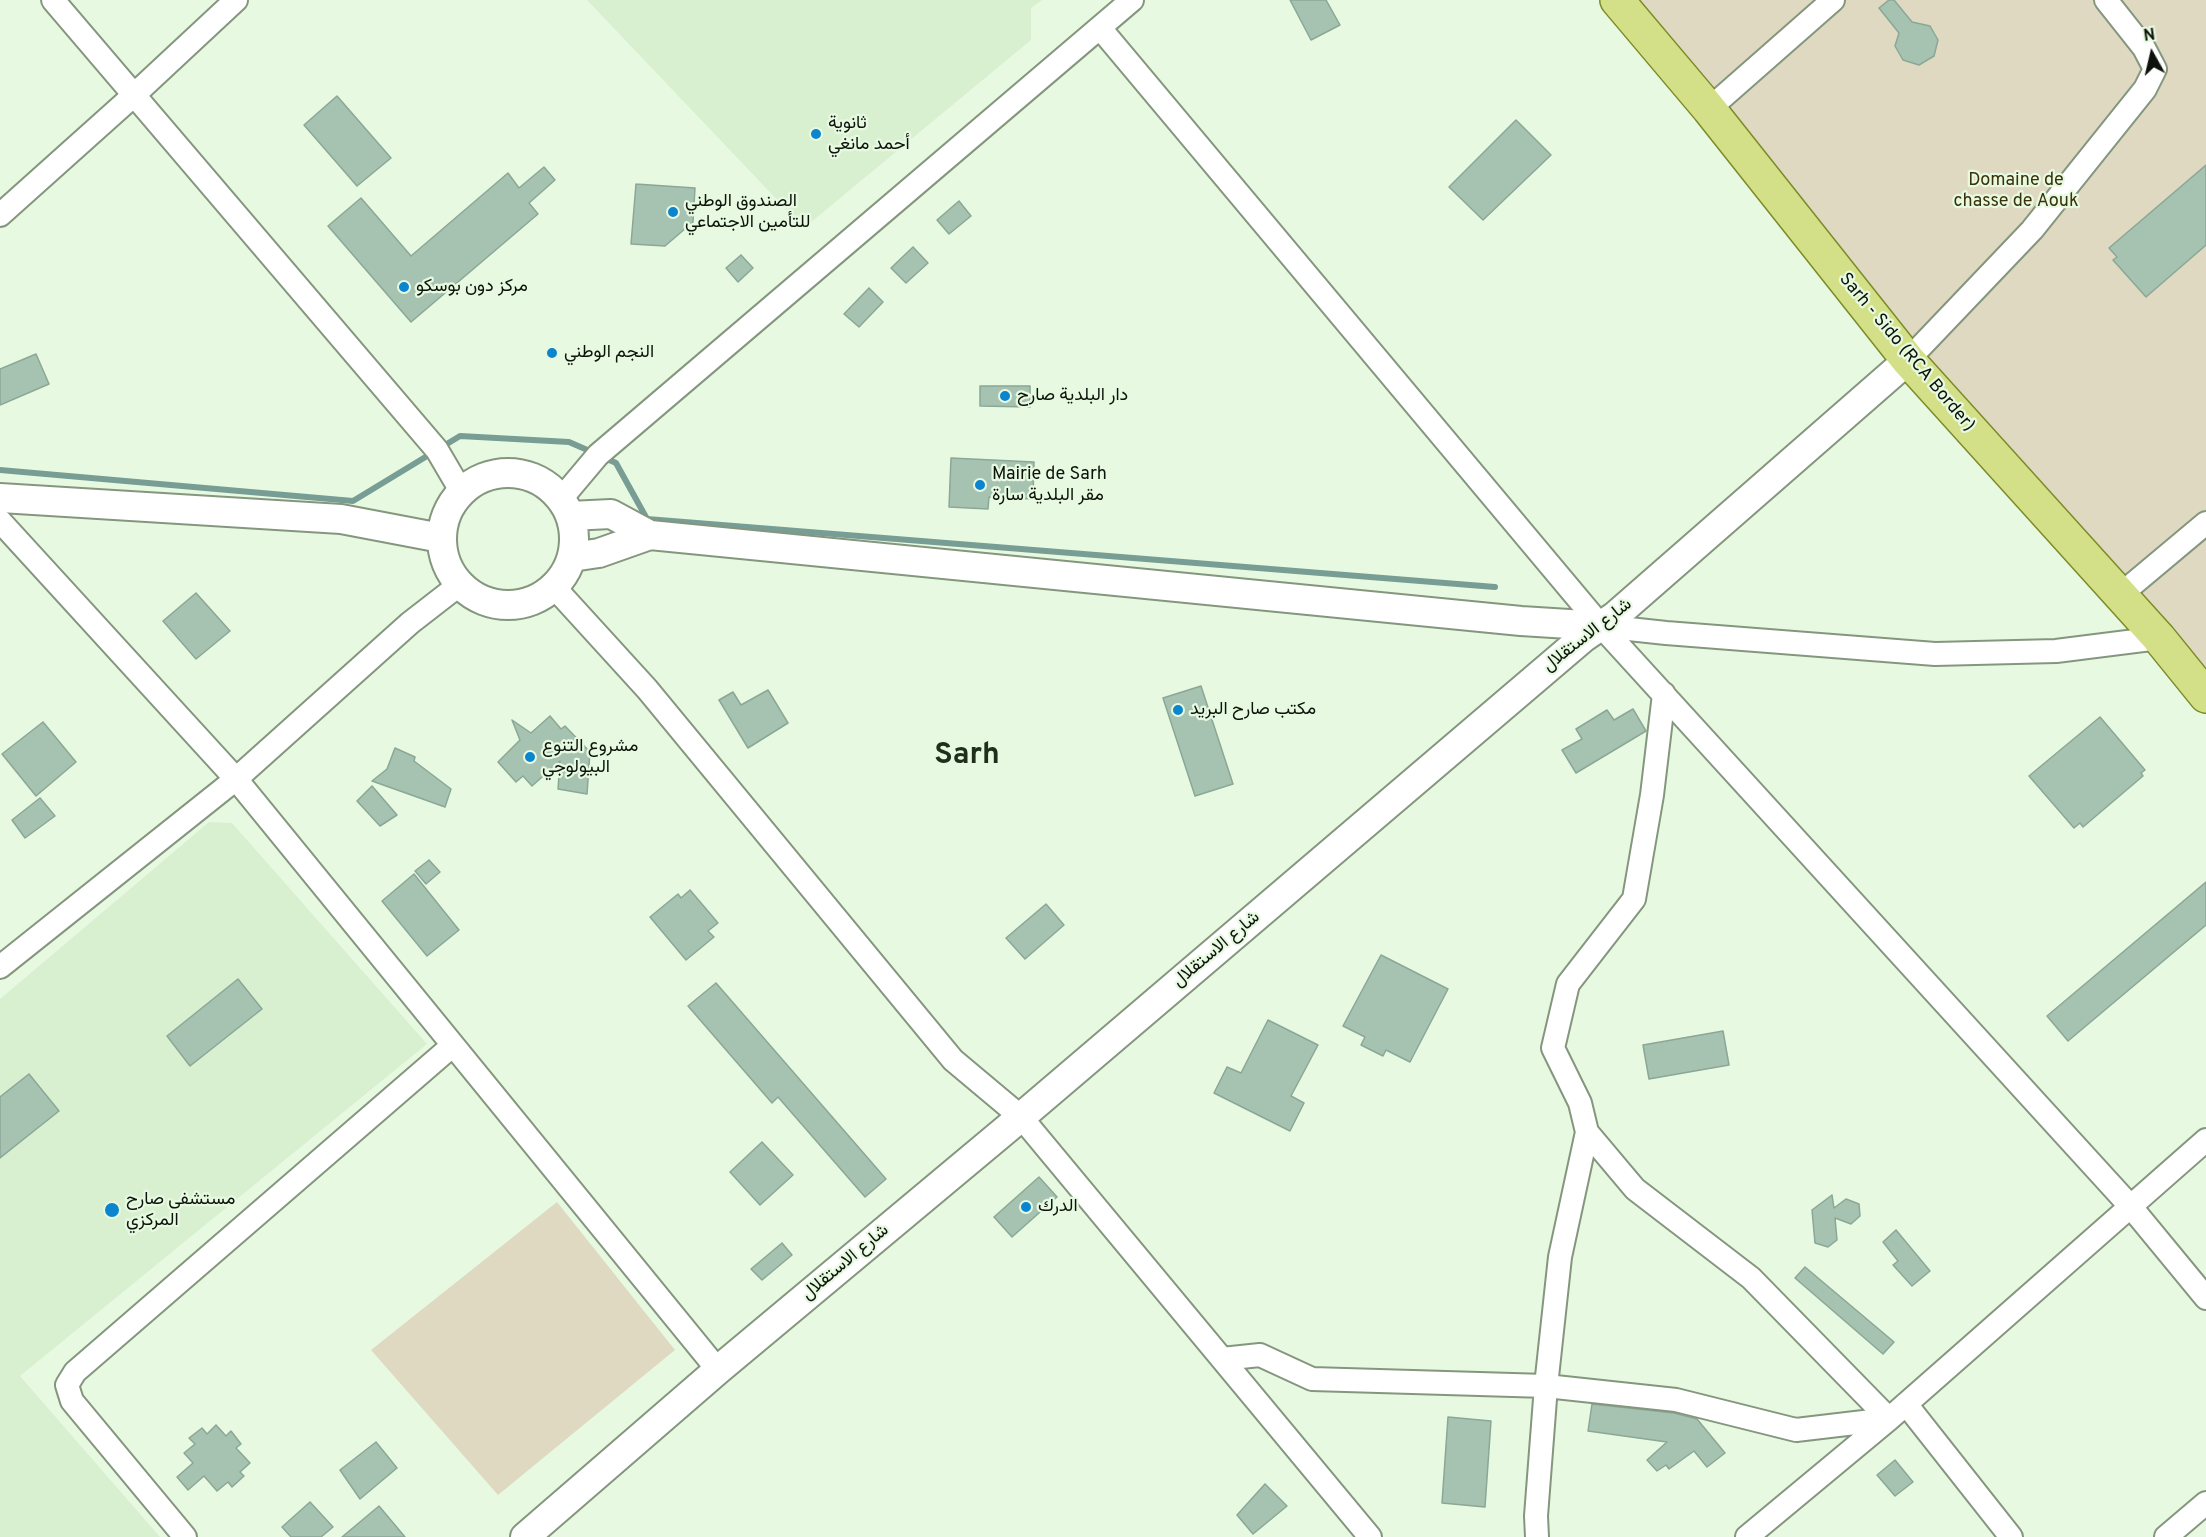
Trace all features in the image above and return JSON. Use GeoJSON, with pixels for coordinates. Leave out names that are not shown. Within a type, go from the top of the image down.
{"type":"FeatureCollection","features":[{"type":"Feature","properties":{"kind":"main road","name":"Sarh - Sido (RCA Border)"},"geometry":{"type":"LineString","coordinates":[[1617,0],[1709,110],[1908,360],[2159,638],[2206,696]]}},
{"type":"Feature","properties":{"kind":"street"},"geometry":{"type":"LineString","coordinates":[[53,0],[437,450],[461,491]]}},
{"type":"Feature","properties":{"kind":"street"},"geometry":{"type":"LineString","coordinates":[[0,215],[236,0]]}},
{"type":"Feature","properties":{"kind":"street"},"geometry":{"type":"LineString","coordinates":[[566,507],[598,455],[1132,0]]}},
{"type":"Feature","properties":{"kind":"street"},"geometry":{"type":"LineString","coordinates":[[1709,110],[1833,0]]}},
{"type":"Feature","properties":{"kind":"street"},"geometry":{"type":"LineString","coordinates":[[1908,360],[2032,230],[2145,89],[2155,69],[2144,48],[2106,0]]}},
{"type":"Feature","properties":{"kind":"street"},"geometry":{"type":"LineString","coordinates":[[1100,28],[1601,626],[2131,1207],[2206,1298]]}},
{"type":"Feature","properties":{"kind":"street","name":"شارع الاستقلال"},"geometry":{"type":"LineString","coordinates":[[525,1537],[718,1370],[1022,1117],[1583,638],[1624,609],[1908,360]]}},
{"type":"Feature","properties":{"kind":"street"},"geometry":{"type":"LineString","coordinates":[[502,473],[524,475],[544,484],[566,507],[574,536],[572,557],[563,576],[554,587],[537,599],[516,605],[485,601],[459,585],[449,571],[443,555],[441,538],[444,521],[450,505],[461,491],[480,479],[502,473]]}},
{"type":"Feature","properties":{"kind":"street"},"geometry":{"type":"LineString","coordinates":[[0,498],[341,519],[441,538]]}},
{"type":"Feature","properties":{"kind":"street"},"geometry":{"type":"LineString","coordinates":[[566,507],[611,514],[650,535],[1521,621],[1666,633],[1935,654],[2056,651],[2159,638]]}},
{"type":"Feature","properties":{"kind":"street"},"geometry":{"type":"LineString","coordinates":[[0,521],[236,779],[718,1370]]}},
{"type":"Feature","properties":{"kind":"street"},"geometry":{"type":"LineString","coordinates":[[2120,595],[2206,523]]}},
{"type":"Feature","properties":{"kind":"street"},"geometry":{"type":"LineString","coordinates":[[572,557],[599,553],[650,535]]}},
{"type":"Feature","properties":{"kind":"street"},"geometry":{"type":"LineString","coordinates":[[0,967],[236,779],[410,623],[459,585]]}},
{"type":"Feature","properties":{"kind":"street"},"geometry":{"type":"LineString","coordinates":[[554,587],[647,689],[953,1060],[1022,1117],[1370,1537]]}},
{"type":"Feature","properties":{"kind":"street"},"geometry":{"type":"LineString","coordinates":[[1537,1537],[1536,1516],[1546,1386],[1560,1257],[1587,1132],[1580,1103],[1553,1048],[1568,984],[1634,898],[1652,795],[1664,694]]}},
{"type":"Feature","properties":{"kind":"street"},"geometry":{"type":"LineString","coordinates":[[184,1537],[72,1401],[67,1385],[75,1372],[452,1046]]}},
{"type":"Feature","properties":{"kind":"street"},"geometry":{"type":"LineString","coordinates":[[1587,1132],[1635,1189],[1751,1278],[1888,1419]]}},
{"type":"Feature","properties":{"kind":"street"},"geometry":{"type":"LineString","coordinates":[[1747,1537],[1906,1404],[2206,1140]]}},
{"type":"Feature","properties":{"kind":"street"},"geometry":{"type":"LineString","coordinates":[[1222,1359],[1260,1355],[1312,1379],[1546,1386],[1676,1400],[1796,1430],[1888,1419]]}},
{"type":"Feature","properties":{"kind":"street"},"geometry":{"type":"LineString","coordinates":[[1906,1404],[2011,1537]]}},
{"type":"Feature","properties":{"kind":"street"},"geometry":{"type":"LineString","coordinates":[[2166,1537],[2206,1503]]}},
{"type":"Feature","properties":{"kind":"shaded area","name":"ثانوية أحمد مانغي"},"geometry":{"type":"Polygon","coordinates":[[[587,0],[1042,0],[1031,8],[1031,40],[804,228],[587,0]]]}},
{"type":"Feature","properties":{"kind":"shaded area","name":"مستشفى صارح المركزي"},"geometry":{"type":"Polygon","coordinates":[[[209,822],[232,823],[427,1044],[20,1376],[160,1537],[0,1537],[0,999],[209,822]]]}},
{"type":"Feature","properties":{"kind":"green space","name":"Domaine de chasse de Aouk"},"geometry":{"type":"Polygon","coordinates":[[[1617,0],[2206,0],[2206,696],[1617,0]]]}},
{"type":"Feature","properties":{"kind":"green space"},"geometry":{"type":"Polygon","coordinates":[[[557,1202],[675,1350],[498,1495],[371,1350],[557,1202]]]}},
{"type":"Feature","properties":{"kind":"building"},"geometry":{"type":"Polygon","coordinates":[[[1290,0],[1326,0],[1340,25],[1311,40],[1290,0]]]}},
{"type":"Feature","properties":{"kind":"building"},"geometry":{"type":"Polygon","coordinates":[[[1889,0],[1894,0],[1912,22],[1930,26],[1938,40],[1934,56],[1919,65],[1903,60],[1895,46],[1899,33],[1879,8],[1889,0]]]}},
{"type":"Feature","properties":{"kind":"building"},"geometry":{"type":"Polygon","coordinates":[[[337,96],[391,158],[357,186],[304,125],[337,96]]]}},
{"type":"Feature","properties":{"kind":"building"},"geometry":{"type":"Polygon","coordinates":[[[1516,120],[1551,155],[1483,220],[1449,187],[1516,120]]]}},
{"type":"Feature","properties":{"kind":"building"},"geometry":{"type":"Polygon","coordinates":[[[2206,165],[2206,245],[2146,297],[2113,260],[2117,257],[2109,248],[2206,165]]]}},
{"type":"Feature","properties":{"kind":"building"},"geometry":{"type":"Polygon","coordinates":[[[544,167],[555,180],[529,203],[538,214],[411,322],[328,226],[361,198],[411,256],[508,173],[519,188],[544,167]]]}},
{"type":"Feature","properties":{"kind":"building"},"geometry":{"type":"Polygon","coordinates":[[[636,184],[695,188],[693,222],[665,246],[631,244],[636,184]]]}},
{"type":"Feature","properties":{"kind":"building"},"geometry":{"type":"Polygon","coordinates":[[[959,201],[971,216],[949,234],[937,220],[959,201]]]}},
{"type":"Feature","properties":{"kind":"building"},"geometry":{"type":"Polygon","coordinates":[[[913,247],[928,263],[906,283],[891,268],[913,247]]]}},
{"type":"Feature","properties":{"kind":"building"},"geometry":{"type":"Polygon","coordinates":[[[741,255],[753,268],[738,282],[726,268],[741,255]]]}},
{"type":"Feature","properties":{"kind":"building"},"geometry":{"type":"Polygon","coordinates":[[[869,288],[883,302],[859,327],[844,314],[869,288]]]}},
{"type":"Feature","properties":{"kind":"building"},"geometry":{"type":"Polygon","coordinates":[[[36,354],[49,384],[0,405],[0,369],[36,354]]]}},
{"type":"Feature","properties":{"kind":"building","name":"دار البلدية صارح"},"geometry":{"type":"Polygon","coordinates":[[[980,386],[1030,386],[1030,407],[980,406],[980,386]]]}},
{"type":"Feature","properties":{"kind":"building"},"geometry":{"type":"Polygon","coordinates":[[[951,458],[1034,462],[1033,499],[989,497],[988,509],[949,507],[951,458]]]}},
{"type":"Feature","properties":{"kind":"building"},"geometry":{"type":"Polygon","coordinates":[[[196,593],[230,631],[196,659],[163,621],[196,593]]]}},
{"type":"Feature","properties":{"kind":"building"},"geometry":{"type":"Polygon","coordinates":[[[1201,686],[1233,784],[1195,796],[1163,698],[1201,686]]]}},
{"type":"Feature","properties":{"kind":"building"},"geometry":{"type":"Polygon","coordinates":[[[768,690],[788,723],[748,748],[719,700],[733,692],[741,705],[768,690]]]}},
{"type":"Feature","properties":{"kind":"building"},"geometry":{"type":"Polygon","coordinates":[[[1633,709],[1646,731],[1576,773],[1562,750],[1582,739],[1576,729],[1607,710],[1614,720],[1633,709]]]}},
{"type":"Feature","properties":{"kind":"building","name":"مشروع التنوع البيولوجي"},"geometry":{"type":"Polygon","coordinates":[[[550,716],[561,729],[565,726],[590,752],[587,794],[558,789],[560,761],[532,786],[523,776],[516,782],[498,762],[520,740],[512,720],[531,733],[550,716]]]}},
{"type":"Feature","properties":{"kind":"building"},"geometry":{"type":"Polygon","coordinates":[[[2100,717],[2145,770],[2141,773],[2143,776],[2083,827],[2080,823],[2074,828],[2029,776],[2100,717]]]}},
{"type":"Feature","properties":{"kind":"building"},"geometry":{"type":"Polygon","coordinates":[[[43,722],[76,762],[36,796],[2,754],[43,722]]]}},
{"type":"Feature","properties":{"kind":"building"},"geometry":{"type":"Polygon","coordinates":[[[395,748],[415,757],[414,761],[451,789],[445,807],[372,781],[387,769],[395,748]]]}},
{"type":"Feature","properties":{"kind":"building"},"geometry":{"type":"Polygon","coordinates":[[[372,786],[397,815],[380,826],[357,801],[372,786]]]}},
{"type":"Feature","properties":{"kind":"building"},"geometry":{"type":"Polygon","coordinates":[[[40,798],[55,816],[25,838],[12,820],[40,798]]]}},
{"type":"Feature","properties":{"kind":"building"},"geometry":{"type":"Polygon","coordinates":[[[429,860],[440,872],[426,884],[415,871],[429,860]]]}},
{"type":"Feature","properties":{"kind":"building"},"geometry":{"type":"Polygon","coordinates":[[[414,874],[459,930],[427,956],[382,901],[414,874]]]}},
{"type":"Feature","properties":{"kind":"building"},"geometry":{"type":"Polygon","coordinates":[[[2206,882],[2206,925],[2068,1041],[2047,1016],[2206,882]]]}},
{"type":"Feature","properties":{"kind":"building"},"geometry":{"type":"Polygon","coordinates":[[[690,890],[718,923],[708,931],[714,937],[686,960],[650,917],[678,894],[681,898],[690,890]]]}},
{"type":"Feature","properties":{"kind":"building"},"geometry":{"type":"Polygon","coordinates":[[[1046,904],[1064,925],[1025,959],[1006,938],[1046,904]]]}},
{"type":"Feature","properties":{"kind":"building"},"geometry":{"type":"Polygon","coordinates":[[[1381,955],[1448,989],[1410,1062],[1386,1050],[1383,1056],[1361,1045],[1365,1037],[1343,1026],[1381,955]]]}},
{"type":"Feature","properties":{"kind":"building"},"geometry":{"type":"Polygon","coordinates":[[[238,979],[262,1009],[190,1066],[167,1036],[238,979]]]}},
{"type":"Feature","properties":{"kind":"building"},"geometry":{"type":"Polygon","coordinates":[[[716,983],[886,1179],[865,1197],[778,1097],[772,1103],[688,1006],[716,983]]]}},
{"type":"Feature","properties":{"kind":"building"},"geometry":{"type":"Polygon","coordinates":[[[1268,1020],[1318,1045],[1291,1096],[1304,1103],[1290,1131],[1214,1093],[1227,1067],[1241,1073],[1268,1020]]]}},
{"type":"Feature","properties":{"kind":"building"},"geometry":{"type":"Polygon","coordinates":[[[1723,1031],[1729,1065],[1649,1079],[1643,1045],[1723,1031]]]}},
{"type":"Feature","properties":{"kind":"building"},"geometry":{"type":"Polygon","coordinates":[[[29,1074],[59,1111],[0,1158],[0,1097],[29,1074]]]}},
{"type":"Feature","properties":{"kind":"building"},"geometry":{"type":"Polygon","coordinates":[[[762,1142],[793,1175],[760,1205],[730,1172],[762,1142]]]}},
{"type":"Feature","properties":{"kind":"building","name":"الدرك"},"geometry":{"type":"Polygon","coordinates":[[[1039,1177],[1057,1197],[1012,1237],[994,1217],[1039,1177]]]}},
{"type":"Feature","properties":{"kind":"building"},"geometry":{"type":"Polygon","coordinates":[[[1832,1195],[1834,1208],[1846,1199],[1859,1204],[1860,1216],[1851,1224],[1835,1218],[1837,1240],[1828,1247],[1815,1243],[1812,1210],[1832,1195]]]}},
{"type":"Feature","properties":{"kind":"building"},"geometry":{"type":"Polygon","coordinates":[[[1896,1230],[1930,1271],[1912,1286],[1893,1265],[1898,1261],[1883,1242],[1896,1230]]]}},
{"type":"Feature","properties":{"kind":"building"},"geometry":{"type":"Polygon","coordinates":[[[782,1243],[792,1255],[762,1280],[751,1269],[782,1243]]]}},
{"type":"Feature","properties":{"kind":"building"},"geometry":{"type":"Polygon","coordinates":[[[1805,1267],[1894,1342],[1883,1354],[1795,1278],[1805,1267]]]}},
{"type":"Feature","properties":{"kind":"building"},"geometry":{"type":"Polygon","coordinates":[[[1592,1404],[1674,1413],[1697,1419],[1725,1453],[1707,1467],[1694,1451],[1669,1469],[1666,1465],[1657,1471],[1647,1460],[1667,1442],[1588,1431],[1592,1404]]]}},
{"type":"Feature","properties":{"kind":"building"},"geometry":{"type":"Polygon","coordinates":[[[1448,1417],[1491,1421],[1485,1507],[1442,1503],[1448,1417]]]}},
{"type":"Feature","properties":{"kind":"building"},"geometry":{"type":"Polygon","coordinates":[[[216,1425],[226,1436],[231,1431],[241,1444],[236,1448],[250,1463],[240,1472],[244,1476],[232,1487],[228,1482],[217,1491],[204,1476],[188,1490],[177,1477],[193,1463],[184,1453],[195,1444],[189,1438],[202,1428],[207,1434],[216,1425]]]}},
{"type":"Feature","properties":{"kind":"building"},"geometry":{"type":"Polygon","coordinates":[[[376,1442],[397,1468],[360,1499],[340,1470],[376,1442]]]}},
{"type":"Feature","properties":{"kind":"building"},"geometry":{"type":"Polygon","coordinates":[[[1895,1460],[1913,1482],[1895,1496],[1877,1475],[1895,1460]]]}},
{"type":"Feature","properties":{"kind":"building"},"geometry":{"type":"Polygon","coordinates":[[[1265,1484],[1287,1506],[1253,1534],[1237,1515],[1265,1484]]]}},
{"type":"Feature","properties":{"kind":"building"},"geometry":{"type":"Polygon","coordinates":[[[310,1502],[333,1527],[321,1537],[291,1537],[282,1527],[310,1502]]]}},
{"type":"Feature","properties":{"kind":"building"},"geometry":{"type":"Polygon","coordinates":[[[379,1506],[405,1537],[342,1537],[379,1506]]]}},
{"type":"Feature","properties":{"kind":"waterway"},"geometry":{"type":"LineString","coordinates":[[0,470],[353,501],[460,436],[569,442],[592,452]]}},
{"type":"Feature","properties":{"kind":"waterway"},"geometry":{"type":"LineString","coordinates":[[605,458],[616,463],[647,519],[1495,587]]}},
{"type":"Feature","properties":{"kind":"place","name":"ثانوية أحمد مانغي"},"geometry":{"type":"Point","coordinates":[816,134]}},
{"type":"Feature","properties":{"kind":"place","name":"الصندوق الوطني للتأمين الاجتماعي"},"geometry":{"type":"Point","coordinates":[673,212]}},
{"type":"Feature","properties":{"kind":"place","name":"مركز دون بوسكو"},"geometry":{"type":"Point","coordinates":[404,287]}},
{"type":"Feature","properties":{"kind":"place","name":"النجم الوطني"},"geometry":{"type":"Point","coordinates":[552,353]}},
{"type":"Feature","properties":{"kind":"place","name":"دار البلدية صارح"},"geometry":{"type":"Point","coordinates":[1005,396]}},
{"type":"Feature","properties":{"kind":"place","name":"Mairie de Sarh مقر البلدية سارة"},"geometry":{"type":"Point","coordinates":[980,485]}},
{"type":"Feature","properties":{"kind":"place","name":"مكتب صارح البريد"},"geometry":{"type":"Point","coordinates":[1178,710]}},
{"type":"Feature","properties":{"kind":"place","name":"مشروع التنوع البيولوجي"},"geometry":{"type":"Point","coordinates":[530,757]}},
{"type":"Feature","properties":{"kind":"place","name":"الدرك"},"geometry":{"type":"Point","coordinates":[1026,1207]}},
{"type":"Feature","properties":{"kind":"place","name":"مستشفى صارح المركزي"},"geometry":{"type":"Point","coordinates":[112,1210]}},
{"type":"Feature","properties":{"kind":"district","name":"Sarh"},"geometry":{"type":"Point","coordinates":[967,757]}}]}
